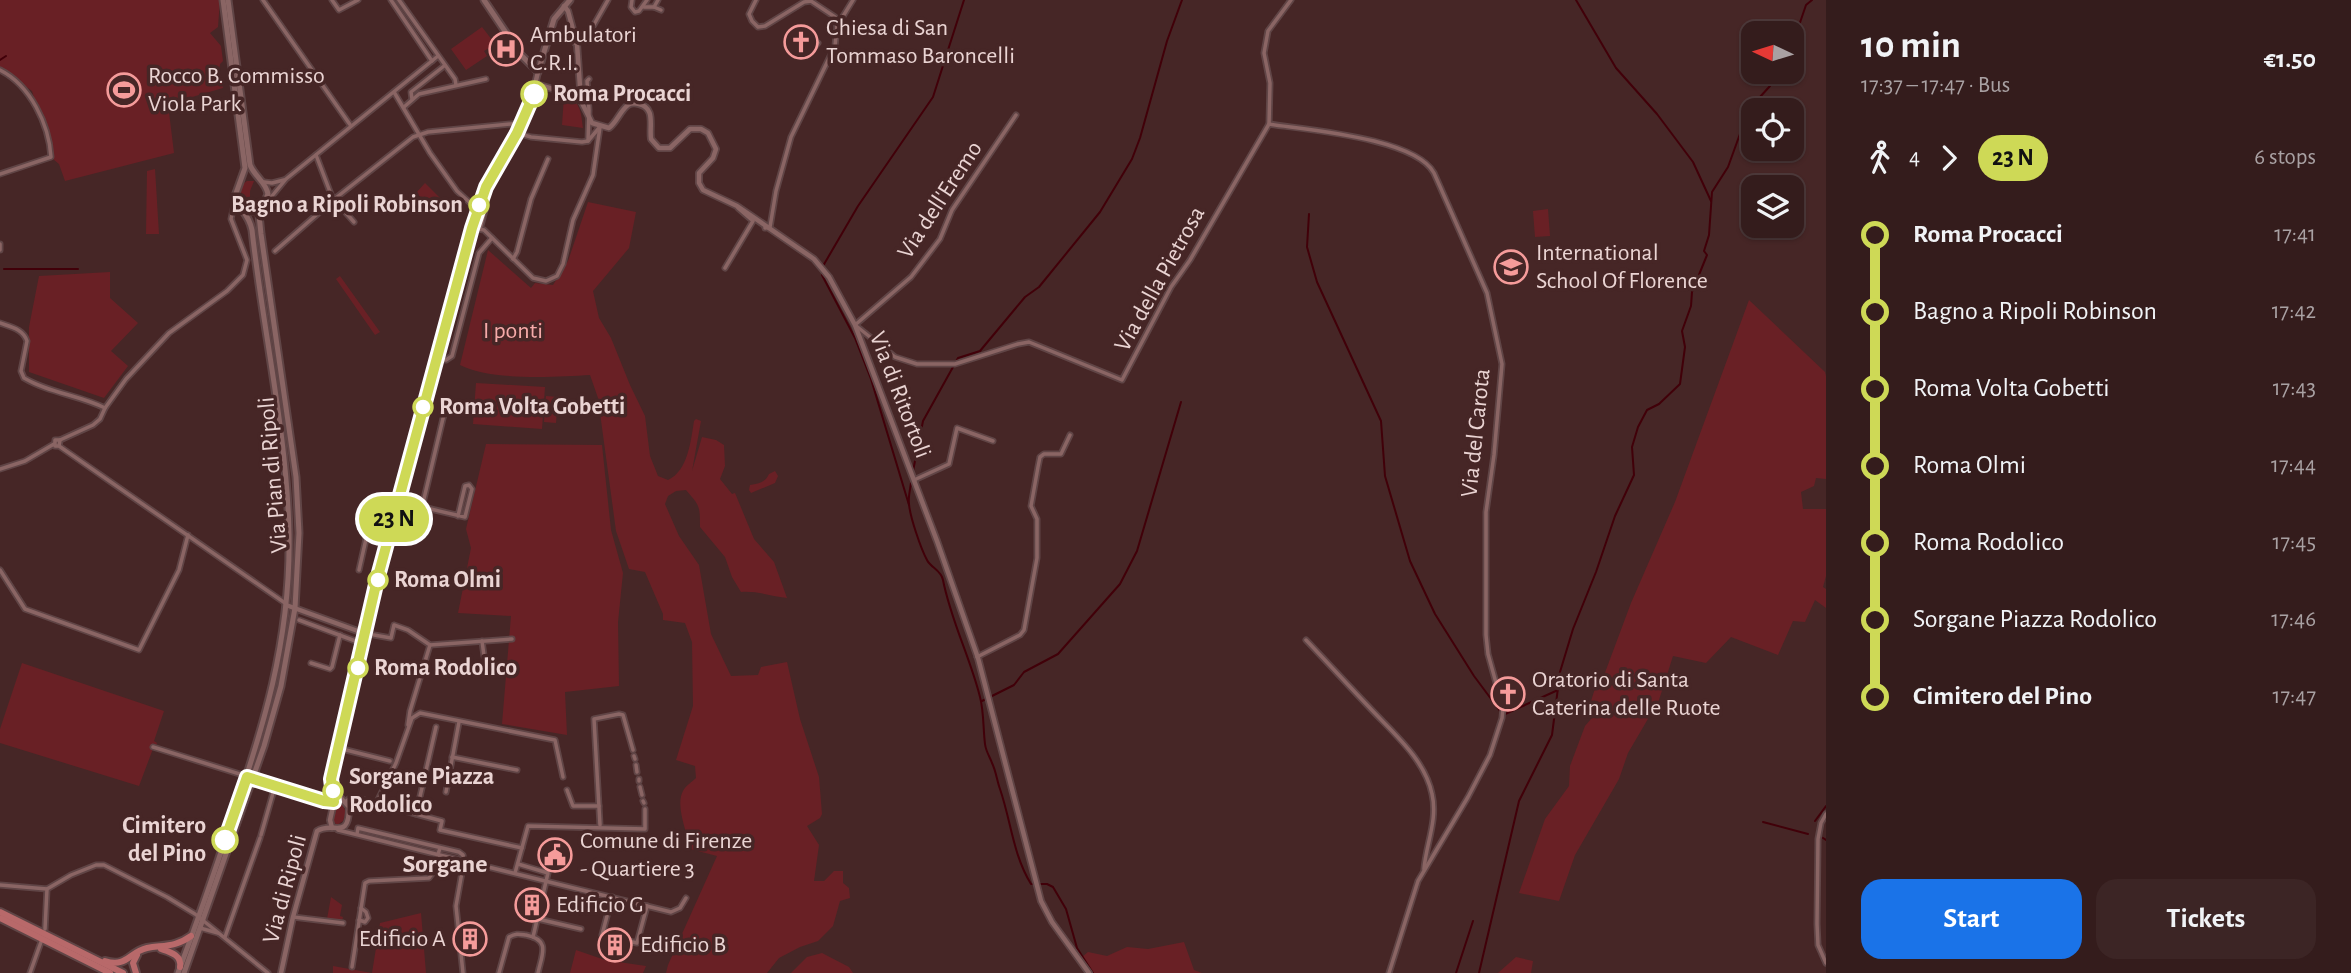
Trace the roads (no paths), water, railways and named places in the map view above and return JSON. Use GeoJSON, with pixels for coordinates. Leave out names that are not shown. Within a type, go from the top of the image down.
{"type":"FeatureCollection","features":[{"type":"Feature","properties":{"kind":"highway"},"geometry":{"type":"LineString","coordinates":[[0,912],[110,973]]}},
{"type":"Feature","properties":{"kind":"highway"},"geometry":{"type":"LineString","coordinates":[[0,918],[123,973]]}},
{"type":"Feature","properties":{"kind":"highway"},"geometry":{"type":"LineString","coordinates":[[86,958],[116,963],[141,951],[178,945],[191,936]]}},
{"type":"Feature","properties":{"kind":"highway"},"geometry":{"type":"LineString","coordinates":[[159,948],[177,956],[181,962],[181,971]]}},
{"type":"Feature","properties":{"kind":"highway"},"geometry":{"type":"LineString","coordinates":[[136,973],[134,961],[141,951]]}},
{"type":"Feature","properties":{"kind":"highway"},"geometry":{"type":"LineString","coordinates":[[86,958],[102,973]]}},
{"type":"Feature","properties":{"kind":"main road"},"geometry":{"type":"LineString","coordinates":[[223,0],[245,168],[235,189],[235,199]]}},
{"type":"Feature","properties":{"kind":"main road","name":"Via Pian di Ripoli"},"geometry":{"type":"LineString","coordinates":[[228,0],[250,165],[268,191],[259,215],[297,494],[298,560],[295,608],[279,695],[250,778]]}},
{"type":"Feature","properties":{"kind":"main road"},"geometry":{"type":"LineString","coordinates":[[484,0],[521,55],[538,72],[554,19],[564,3],[570,0]]}},
{"type":"Feature","properties":{"kind":"main road"},"geometry":{"type":"LineString","coordinates":[[241,181],[248,178],[260,181]]}},
{"type":"Feature","properties":{"kind":"main road","name":"Via Pian di Ripoli"},"geometry":{"type":"LineString","coordinates":[[235,199],[244,210],[252,230],[286,482],[289,537],[286,605],[275,678],[250,778]]}},
{"type":"Feature","properties":{"kind":"main road"},"geometry":{"type":"LineString","coordinates":[[244,210],[254,211],[264,205]]}},
{"type":"Feature","properties":{"kind":"main road"},"geometry":{"type":"LineString","coordinates":[[181,971],[191,936],[250,778]]}},
{"type":"Feature","properties":{"kind":"main road"},"geometry":{"type":"LineString","coordinates":[[181,971],[199,929],[200,917]]}},
{"type":"Feature","properties":{"kind":"street"},"geometry":{"type":"LineString","coordinates":[[263,0],[351,126]]}},
{"type":"Feature","properties":{"kind":"street"},"geometry":{"type":"LineString","coordinates":[[332,0],[340,10],[358,0]]}},
{"type":"Feature","properties":{"kind":"street"},"geometry":{"type":"LineString","coordinates":[[391,0],[405,13],[438,56],[455,79],[456,85]]}},
{"type":"Feature","properties":{"kind":"street"},"geometry":{"type":"LineString","coordinates":[[399,0],[432,61]]}},
{"type":"Feature","properties":{"kind":"street"},"geometry":{"type":"LineString","coordinates":[[472,228],[480,229],[492,238],[533,278],[539,281],[550,280],[559,273],[573,220],[594,169],[600,127],[589,118],[581,101],[579,42],[592,28],[608,0]]}},
{"type":"Feature","properties":{"kind":"street"},"geometry":{"type":"LineString","coordinates":[[632,0],[631,7],[635,12],[647,0]]}},
{"type":"Feature","properties":{"kind":"street"},"geometry":{"type":"LineString","coordinates":[[654,7],[658,0]]}},
{"type":"Feature","properties":{"kind":"street"},"geometry":{"type":"LineString","coordinates":[[756,0],[749,14],[758,27],[765,26],[804,2],[811,1],[835,17],[837,26],[835,46],[806,102],[792,137],[778,181],[771,229]]}},
{"type":"Feature","properties":{"kind":"street"},"geometry":{"type":"LineString","coordinates":[[837,26],[853,0]]}},
{"type":"Feature","properties":{"kind":"street"},"geometry":{"type":"LineString","coordinates":[[1269,124],[1270,83],[1264,52],[1268,31],[1291,0]]}},
{"type":"Feature","properties":{"kind":"street"},"geometry":{"type":"LineString","coordinates":[[564,3],[575,37],[574,42],[579,42]]}},
{"type":"Feature","properties":{"kind":"street"},"geometry":{"type":"LineString","coordinates":[[642,7],[661,10]]}},
{"type":"Feature","properties":{"kind":"street"},"geometry":{"type":"LineString","coordinates":[[799,33],[818,43],[804,55],[791,43],[799,33]]}},
{"type":"Feature","properties":{"kind":"street"},"geometry":{"type":"LineString","coordinates":[[264,205],[286,179],[438,56]]}},
{"type":"Feature","properties":{"kind":"street"},"geometry":{"type":"LineString","coordinates":[[412,99],[411,92],[444,66]]}},
{"type":"Feature","properties":{"kind":"street"},"geometry":{"type":"LineString","coordinates":[[0,70],[18,81],[29,94],[41,121],[51,157],[0,174]]}},
{"type":"Feature","properties":{"kind":"street"},"geometry":{"type":"LineString","coordinates":[[538,72],[532,100],[490,180],[472,228],[439,359],[426,396],[387,544],[338,748],[331,779],[334,802],[330,823],[335,829],[671,912],[680,908],[686,898]]}},
{"type":"Feature","properties":{"kind":"street"},"geometry":{"type":"LineString","coordinates":[[404,107],[422,93],[486,79]]}},
{"type":"Feature","properties":{"kind":"street"},"geometry":{"type":"LineString","coordinates":[[517,133],[588,141],[589,79]]}},
{"type":"Feature","properties":{"kind":"street"},"geometry":{"type":"LineString","coordinates":[[536,84],[570,94],[581,101]]}},
{"type":"Feature","properties":{"kind":"street"},"geometry":{"type":"LineString","coordinates":[[394,92],[457,191],[478,210]]}},
{"type":"Feature","properties":{"kind":"street","name":"Via di Ritortoli"},"geometry":{"type":"LineString","coordinates":[[588,141],[600,127],[611,127],[626,107],[635,103],[648,110],[651,117],[650,139],[659,148],[670,148],[690,129],[704,130],[710,135],[716,149],[712,160],[699,173],[700,187],[708,194],[737,206],[822,267],[855,325],[937,541],[991,704],[1035,884],[1052,922],[1089,973]]}},
{"type":"Feature","properties":{"kind":"street","name":"Via dell'Eremo"},"geometry":{"type":"LineString","coordinates":[[855,325],[911,277],[940,239],[952,209],[1016,115]]}},
{"type":"Feature","properties":{"kind":"street"},"geometry":{"type":"LineString","coordinates":[[275,251],[334,199],[419,135],[522,123]]}},
{"type":"Feature","properties":{"kind":"street","name":"Via della Pietrosa"},"geometry":{"type":"LineString","coordinates":[[855,325],[895,357],[917,364],[955,364],[1029,342],[1122,380],[1171,287],[1190,260],[1269,124]]}},
{"type":"Feature","properties":{"kind":"street","name":"Via del Carota"},"geometry":{"type":"LineString","coordinates":[[1269,124],[1397,147],[1423,159],[1434,173],[1479,273],[1487,293],[1499,343],[1502,364],[1486,512],[1486,623],[1488,654],[1503,708],[1502,718],[1485,766],[1433,859],[1423,871]]}},
{"type":"Feature","properties":{"kind":"street"},"geometry":{"type":"LineString","coordinates":[[316,155],[334,199],[354,222]]}},
{"type":"Feature","properties":{"kind":"street"},"geometry":{"type":"LineString","coordinates":[[513,259],[531,199],[548,159]]}},
{"type":"Feature","properties":{"kind":"street"},"geometry":{"type":"LineString","coordinates":[[260,181],[272,183],[286,179]]}},
{"type":"Feature","properties":{"kind":"street"},"geometry":{"type":"LineString","coordinates":[[0,469],[25,461],[93,425],[100,419],[126,379],[169,333],[227,291],[244,274],[247,260],[231,221],[235,199]]}},
{"type":"Feature","properties":{"kind":"street"},"geometry":{"type":"LineString","coordinates":[[480,202],[485,212],[480,229]]}},
{"type":"Feature","properties":{"kind":"street"},"geometry":{"type":"LineString","coordinates":[[725,268],[753,221],[737,206]]}},
{"type":"Feature","properties":{"kind":"street"},"geometry":{"type":"LineString","coordinates":[[232,212],[237,209],[244,210]]}},
{"type":"Feature","properties":{"kind":"street"},"geometry":{"type":"LineString","coordinates":[[439,359],[446,360],[452,356],[477,258],[481,249],[492,238]]}},
{"type":"Feature","properties":{"kind":"street"},"geometry":{"type":"LineString","coordinates":[[0,244],[0,250]]}},
{"type":"Feature","properties":{"kind":"street"},"geometry":{"type":"LineString","coordinates":[[0,323],[22,331],[26,337],[21,371],[24,378],[105,408]]}},
{"type":"Feature","properties":{"kind":"street"},"geometry":{"type":"LineString","coordinates":[[422,507],[445,410]]}},
{"type":"Feature","properties":{"kind":"street"},"geometry":{"type":"LineString","coordinates":[[914,480],[949,464],[957,428],[993,441]]}},
{"type":"Feature","properties":{"kind":"street"},"geometry":{"type":"LineString","coordinates":[[977,657],[1020,635],[1024,630],[1037,558],[1037,519],[1031,506],[1040,457],[1044,454],[1061,454],[1070,435]]}},
{"type":"Feature","properties":{"kind":"street"},"geometry":{"type":"LineString","coordinates":[[60,443],[286,605],[366,634]]}},
{"type":"Feature","properties":{"kind":"street"},"geometry":{"type":"LineString","coordinates":[[399,502],[465,517],[472,489],[471,486],[465,485]]}},
{"type":"Feature","properties":{"kind":"street"},"geometry":{"type":"LineString","coordinates":[[359,570],[376,503],[397,509]]}},
{"type":"Feature","properties":{"kind":"street"},"geometry":{"type":"LineString","coordinates":[[0,570],[25,609],[139,650],[179,570],[188,535]]}},
{"type":"Feature","properties":{"kind":"street"},"geometry":{"type":"LineString","coordinates":[[366,538],[387,544]]}},
{"type":"Feature","properties":{"kind":"street"},"geometry":{"type":"LineString","coordinates":[[299,620],[358,642]]}},
{"type":"Feature","properties":{"kind":"street"},"geometry":{"type":"LineString","coordinates":[[330,631],[333,622]]}},
{"type":"Feature","properties":{"kind":"street"},"geometry":{"type":"LineString","coordinates":[[374,635],[391,638],[394,625],[408,630],[430,645],[512,639]]}},
{"type":"Feature","properties":{"kind":"street"},"geometry":{"type":"LineString","coordinates":[[310,663],[330,669],[340,635]]}},
{"type":"Feature","properties":{"kind":"street","name":"Via del Carota"},"geometry":{"type":"LineString","coordinates":[[1306,640],[1409,750],[1425,775],[1433,804],[1430,840],[1423,871],[1389,973]]}},
{"type":"Feature","properties":{"kind":"street"},"geometry":{"type":"LineString","coordinates":[[482,641],[484,656]]}},
{"type":"Feature","properties":{"kind":"street"},"geometry":{"type":"LineString","coordinates":[[408,731],[409,714],[430,645]]}},
{"type":"Feature","properties":{"kind":"street"},"geometry":{"type":"LineString","coordinates":[[376,804],[413,716],[420,713],[555,740],[563,777]]}},
{"type":"Feature","properties":{"kind":"street"},"geometry":{"type":"LineString","coordinates":[[600,826],[594,719],[623,715],[633,750]]}},
{"type":"Feature","properties":{"kind":"street"},"geometry":{"type":"LineString","coordinates":[[446,792],[459,722]]}},
{"type":"Feature","properties":{"kind":"street"},"geometry":{"type":"LineString","coordinates":[[416,814],[436,727]]}},
{"type":"Feature","properties":{"kind":"street"},"geometry":{"type":"LineString","coordinates":[[153,747],[275,786],[334,802],[350,798],[360,799],[442,821],[440,830],[522,848]]}},
{"type":"Feature","properties":{"kind":"street"},"geometry":{"type":"LineString","coordinates":[[338,748],[390,761]]}},
{"type":"Feature","properties":{"kind":"street"},"geometry":{"type":"LineString","coordinates":[[453,757],[517,770]]}},
{"type":"Feature","properties":{"kind":"street"},"geometry":{"type":"LineString","coordinates":[[636,765],[637,772]]}},
{"type":"Feature","properties":{"kind":"street"},"geometry":{"type":"LineString","coordinates":[[223,935],[261,837],[275,786]]}},
{"type":"Feature","properties":{"kind":"street"},"geometry":{"type":"LineString","coordinates":[[331,787],[349,809]]}},
{"type":"Feature","properties":{"kind":"street"},"geometry":{"type":"LineString","coordinates":[[640,787],[642,795]]}},
{"type":"Feature","properties":{"kind":"street"},"geometry":{"type":"LineString","coordinates":[[567,790],[573,806],[599,806]]}},
{"type":"Feature","properties":{"kind":"street"},"geometry":{"type":"LineString","coordinates":[[335,829],[344,828],[353,801],[360,799]]}},
{"type":"Feature","properties":{"kind":"street"},"geometry":{"type":"LineString","coordinates":[[515,873],[528,826],[645,829],[645,809]]}},
{"type":"Feature","properties":{"kind":"street"},"geometry":{"type":"LineString","coordinates":[[1826,814],[1818,839],[1817,911],[1818,944],[1826,963]]}},
{"type":"Feature","properties":{"kind":"street"},"geometry":{"type":"LineString","coordinates":[[347,821],[349,830],[356,834]]}},
{"type":"Feature","properties":{"kind":"street","name":"Via di Ripoli"},"geometry":{"type":"LineString","coordinates":[[281,973],[293,917],[317,831],[321,827],[335,829]]}},
{"type":"Feature","properties":{"kind":"street"},"geometry":{"type":"LineString","coordinates":[[356,834],[358,828],[461,853],[464,861],[456,906],[463,973]]}},
{"type":"Feature","properties":{"kind":"street"},"geometry":{"type":"LineString","coordinates":[[392,843],[394,837]]}},
{"type":"Feature","properties":{"kind":"street"},"geometry":{"type":"LineString","coordinates":[[352,967],[365,885],[368,881],[430,877],[440,848]]}},
{"type":"Feature","properties":{"kind":"street"},"geometry":{"type":"LineString","coordinates":[[518,864],[547,872],[533,937]]}},
{"type":"Feature","properties":{"kind":"street"},"geometry":{"type":"LineString","coordinates":[[0,885],[47,889],[96,865],[104,865],[200,917],[268,973]]}},
{"type":"Feature","properties":{"kind":"street"},"geometry":{"type":"LineString","coordinates":[[45,929],[47,889]]}},
{"type":"Feature","properties":{"kind":"street"},"geometry":{"type":"LineString","coordinates":[[612,897],[602,934],[637,943],[647,906]]}},
{"type":"Feature","properties":{"kind":"street"},"geometry":{"type":"LineString","coordinates":[[359,920],[368,920],[362,909]]}},
{"type":"Feature","properties":{"kind":"street"},"geometry":{"type":"LineString","coordinates":[[293,917],[343,923]]}},
{"type":"Feature","properties":{"kind":"street"},"geometry":{"type":"LineString","coordinates":[[538,919],[581,929]]}},
{"type":"Feature","properties":{"kind":"street"},"geometry":{"type":"LineString","coordinates":[[199,929],[223,935]]}},
{"type":"Feature","properties":{"kind":"street"},"geometry":{"type":"LineString","coordinates":[[499,973],[510,936],[516,933],[540,940],[544,947],[538,973]]}},
{"type":"Feature","properties":{"kind":"street"},"geometry":{"type":"LineString","coordinates":[[30,973],[41,942]]}},
{"type":"Feature","properties":{"kind":"waterway"},"geometry":{"type":"LineString","coordinates":[[823,266],[858,206],[933,97],[964,0]]}},
{"type":"Feature","properties":{"kind":"waterway"},"geometry":{"type":"LineString","coordinates":[[913,471],[923,421],[958,358],[980,351],[1025,297],[1039,287],[1100,212],[1132,159],[1182,0]]}},
{"type":"Feature","properties":{"kind":"waterway"},"geometry":{"type":"LineString","coordinates":[[1576,0],[1616,68],[1657,114],[1693,162],[1711,201]]}},
{"type":"Feature","properties":{"kind":"waterway"},"geometry":{"type":"LineString","coordinates":[[1801,21],[1806,5],[1812,0]]}},
{"type":"Feature","properties":{"kind":"waterway"},"geometry":{"type":"LineString","coordinates":[[0,60],[6,56]]}},
{"type":"Feature","properties":{"kind":"waterway"},"geometry":{"type":"LineString","coordinates":[[1479,973],[1519,801],[1552,735],[1560,672],[1615,516],[1634,475],[1632,447],[1638,427],[1647,410],[1659,404],[1680,384],[1685,347],[1682,331],[1691,306],[1692,292],[1707,255],[1704,251],[1709,235],[1712,192],[1728,167],[1749,109],[1771,84]]}},
{"type":"Feature","properties":{"kind":"waterway"},"geometry":{"type":"LineString","coordinates":[[1309,214],[1307,247],[1317,282],[1381,421],[1385,476],[1410,561],[1435,614],[1474,676],[1503,715],[1558,690]]}},
{"type":"Feature","properties":{"kind":"waterway"},"geometry":{"type":"LineString","coordinates":[[4,269],[78,269]]}},
{"type":"Feature","properties":{"kind":"waterway"},"geometry":{"type":"LineString","coordinates":[[822,271],[855,338],[871,379],[909,505]]}},
{"type":"Feature","properties":{"kind":"waterway"},"geometry":{"type":"LineString","coordinates":[[982,701],[1014,685],[1024,672],[1058,654],[1120,584],[1137,551],[1181,402]]}},
{"type":"Feature","properties":{"kind":"waterway"},"geometry":{"type":"LineString","coordinates":[[911,483],[909,502],[914,525],[927,560],[942,577],[976,682],[986,747],[995,769],[1020,861],[1031,884],[1047,884],[1053,887],[1066,909],[1077,948],[1093,973]]}},
{"type":"Feature","properties":{"kind":"waterway"},"geometry":{"type":"LineString","coordinates":[[1815,821],[1826,806]]}},
{"type":"Feature","properties":{"kind":"waterway"},"geometry":{"type":"LineString","coordinates":[[1763,822],[1808,834]]}},
{"type":"Feature","properties":{"kind":"waterway"},"geometry":{"type":"LineString","coordinates":[[1456,973],[1473,921]]}},
{"type":"Feature","properties":{"kind":"place","name":"Chiesa di San Tommaso Baroncelli"},"geometry":{"type":"Point","coordinates":[801,42]}},
{"type":"Feature","properties":{"kind":"place","name":"Ambulatori C.R.I."},"geometry":{"type":"Point","coordinates":[506,49]}},
{"type":"Feature","properties":{"kind":"place","name":"Rocco B. Commisso Viola Park"},"geometry":{"type":"Point","coordinates":[124,90]}},
{"type":"Feature","properties":{"kind":"place","name":"Roma Procacci"},"geometry":{"type":"Point","coordinates":[534,94]}},
{"type":"Feature","properties":{"kind":"place","name":"Bagno a Ripoli Robinson"},"geometry":{"type":"Point","coordinates":[479,205]}},
{"type":"Feature","properties":{"kind":"place","name":"International School Of Florence"},"geometry":{"type":"Point","coordinates":[1511,267]}},
{"type":"Feature","properties":{"kind":"place","name":"Roma Volta Gobetti"},"geometry":{"type":"Point","coordinates":[423,407]}},
{"type":"Feature","properties":{"kind":"place","name":"Roma Olmi"},"geometry":{"type":"Point","coordinates":[378,580]}},
{"type":"Feature","properties":{"kind":"place","name":"Roma Rodolico"},"geometry":{"type":"Point","coordinates":[358,668]}},
{"type":"Feature","properties":{"kind":"place","name":"Oratorio di Santa Caterina delle Ruote"},"geometry":{"type":"Point","coordinates":[1508,694]}},
{"type":"Feature","properties":{"kind":"place","name":"Sorgane Piazza Rodolico"},"geometry":{"type":"Point","coordinates":[333,791]}},
{"type":"Feature","properties":{"kind":"place","name":"Cimitero del Pino"},"geometry":{"type":"Point","coordinates":[225,840]}},
{"type":"Feature","properties":{"kind":"place","name":"Comune di Firenze - Quartiere 3"},"geometry":{"type":"Point","coordinates":[555,855]}},
{"type":"Feature","properties":{"kind":"place","name":"Edificio G"},"geometry":{"type":"Point","coordinates":[532,905]}},
{"type":"Feature","properties":{"kind":"place","name":"Edificio A"},"geometry":{"type":"Point","coordinates":[470,939]}},
{"type":"Feature","properties":{"kind":"place","name":"Edificio B"},"geometry":{"type":"Point","coordinates":[615,945]}},
{"type":"Feature","properties":{"kind":"district","name":"Sorgane"},"geometry":{"type":"Point","coordinates":[445,864]}},
{"type":"Feature","properties":{"kind":"park label","name":"I ponti"},"geometry":{"type":"Point","coordinates":[513,331]}}]}
